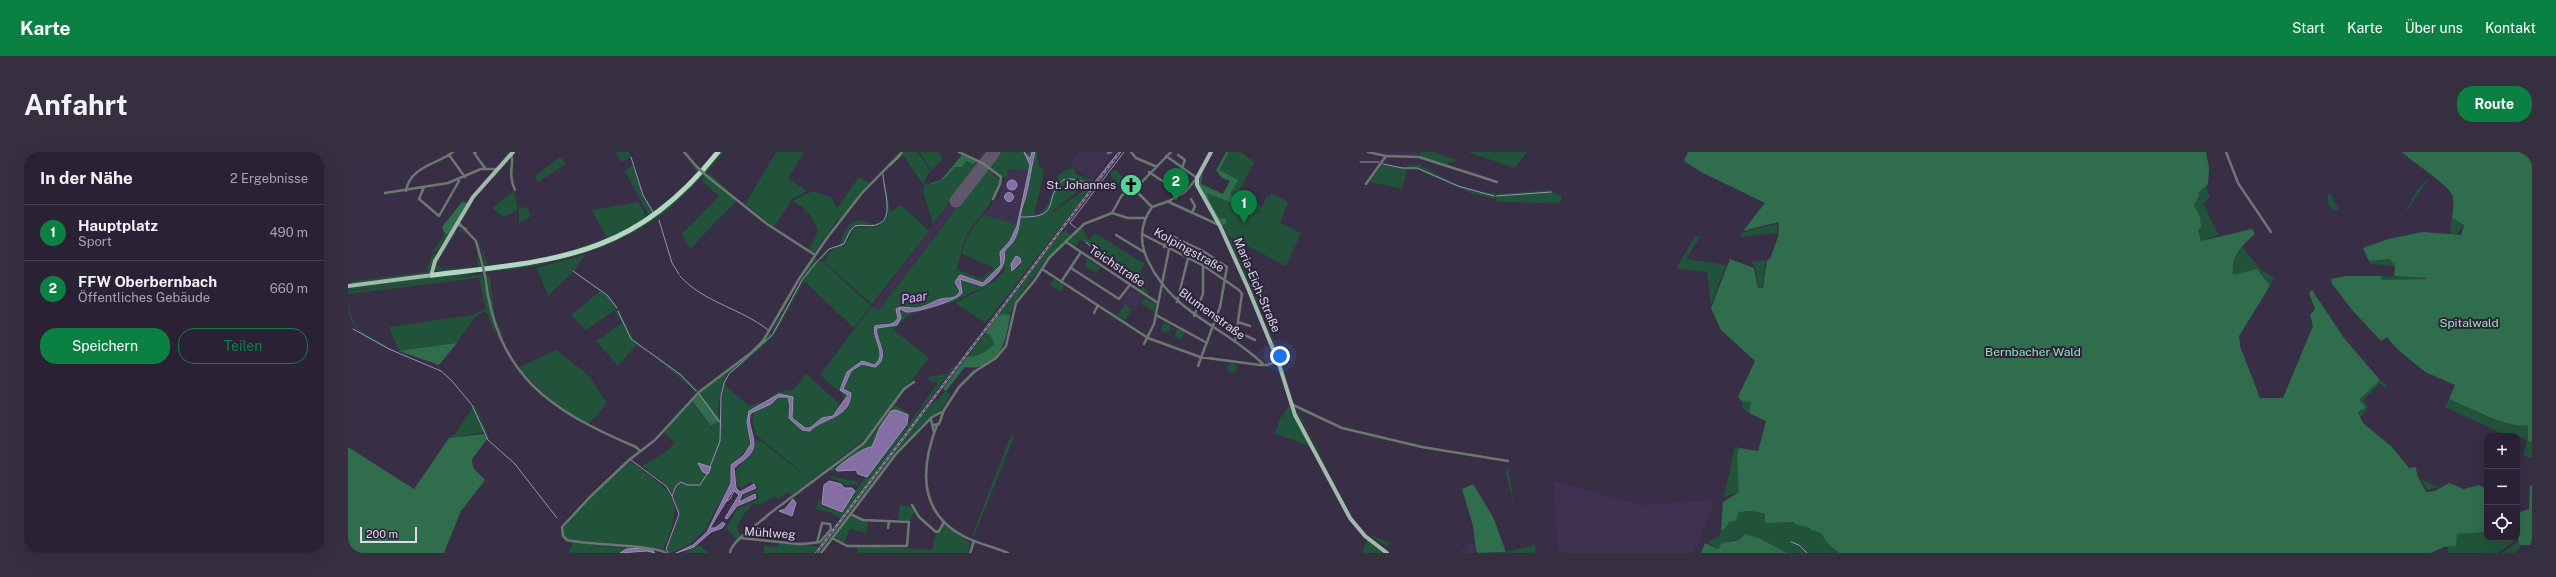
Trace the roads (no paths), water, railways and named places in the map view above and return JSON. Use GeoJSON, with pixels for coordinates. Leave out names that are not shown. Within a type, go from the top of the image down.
{"type":"FeatureCollection","features":[{"type":"Feature","properties":{"kind":"highway"},"geometry":{"type":"LineString","coordinates":[[432,275],[542,262],[577,254],[606,243],[637,226],[671,203],[694,182],[718,152]]}},
{"type":"Feature","properties":{"kind":"main road"},"geometry":{"type":"LineString","coordinates":[[1197,178],[1211,152]]}},
{"type":"Feature","properties":{"kind":"main road"},"geometry":{"type":"LineString","coordinates":[[432,275],[435,261],[478,191],[512,153]]}},
{"type":"Feature","properties":{"kind":"main road","name":"Maria-Eich-Straße"},"geometry":{"type":"LineString","coordinates":[[1197,178],[1197,185],[1220,226],[1279,363],[1291,404],[1350,518],[1366,536],[1387,553]]}},
{"type":"Feature","properties":{"kind":"main road"},"geometry":{"type":"LineString","coordinates":[[432,275],[435,261]]}},
{"type":"Feature","properties":{"kind":"main road"},"geometry":{"type":"LineString","coordinates":[[434,268],[442,274]]}},
{"type":"Feature","properties":{"kind":"main road"},"geometry":{"type":"LineString","coordinates":[[348,286],[432,275]]}},
{"type":"Feature","properties":{"kind":"street"},"geometry":{"type":"LineString","coordinates":[[406,191],[409,181],[420,169],[453,152]]}},
{"type":"Feature","properties":{"kind":"street"},"geometry":{"type":"LineString","coordinates":[[476,152],[474,153],[485,168]]}},
{"type":"Feature","properties":{"kind":"street"},"geometry":{"type":"LineString","coordinates":[[684,152],[698,168],[767,224],[815,255]]}},
{"type":"Feature","properties":{"kind":"street"},"geometry":{"type":"LineString","coordinates":[[666,553],[650,547],[618,547],[572,541],[563,536],[562,527],[577,509],[640,451],[655,440],[699,392],[752,352],[763,341],[815,255],[848,210],[887,166],[902,152]]}},
{"type":"Feature","properties":{"kind":"street"},"geometry":{"type":"LineString","coordinates":[[959,152],[984,164],[1001,177],[1000,184],[993,199]]}},
{"type":"Feature","properties":{"kind":"street"},"geometry":{"type":"LineString","coordinates":[[1131,152],[1136,158],[1155,166]]}},
{"type":"Feature","properties":{"kind":"street"},"geometry":{"type":"LineString","coordinates":[[1112,213],[1122,195],[1134,189],[1155,166],[1171,152]]}},
{"type":"Feature","properties":{"kind":"street"},"geometry":{"type":"LineString","coordinates":[[1368,152],[1386,156],[1419,157],[1497,182]]}},
{"type":"Feature","properties":{"kind":"street"},"geometry":{"type":"LineString","coordinates":[[2226,152],[2238,183],[2271,232]]}},
{"type":"Feature","properties":{"kind":"street"},"geometry":{"type":"LineString","coordinates":[[512,153],[513,158],[510,176],[515,190]]}},
{"type":"Feature","properties":{"kind":"street"},"geometry":{"type":"LineString","coordinates":[[449,155],[465,177]]}},
{"type":"Feature","properties":{"kind":"street"},"geometry":{"type":"LineString","coordinates":[[1178,155],[1185,160],[1182,168]]}},
{"type":"Feature","properties":{"kind":"street"},"geometry":{"type":"LineString","coordinates":[[1134,189],[1152,207],[1169,201],[1191,187],[1197,178],[1166,156]]}},
{"type":"Feature","properties":{"kind":"street"},"geometry":{"type":"LineString","coordinates":[[1366,184],[1386,156]]}},
{"type":"Feature","properties":{"kind":"street"},"geometry":{"type":"LineString","coordinates":[[385,193],[406,191],[459,180],[485,168],[497,169]]}},
{"type":"Feature","properties":{"kind":"street"},"geometry":{"type":"LineString","coordinates":[[1149,172],[1182,194]]}},
{"type":"Feature","properties":{"kind":"street"},"geometry":{"type":"LineString","coordinates":[[424,187],[418,196],[419,199],[439,216],[459,180]]}},
{"type":"Feature","properties":{"kind":"street"},"geometry":{"type":"LineString","coordinates":[[1191,199],[1195,206],[1192,213]]}},
{"type":"Feature","properties":{"kind":"street"},"geometry":{"type":"LineString","coordinates":[[1169,201],[1220,226]]}},
{"type":"Feature","properties":{"kind":"street","name":"Blumenstraße"},"geometry":{"type":"LineString","coordinates":[[1152,207],[1144,218],[1142,234],[1144,253],[1161,283],[1177,302],[1194,316],[1212,329],[1235,342],[1263,365]]}},
{"type":"Feature","properties":{"kind":"street"},"geometry":{"type":"LineString","coordinates":[[1008,553],[974,541],[944,522],[931,504],[926,484],[927,460],[939,419],[963,382],[996,358],[1006,346],[1015,305],[1034,282],[1049,257],[1086,223],[1112,213],[1128,218],[1144,218]]}},
{"type":"Feature","properties":{"kind":"street"},"geometry":{"type":"LineString","coordinates":[[458,223],[469,232],[478,246],[491,313],[499,339],[522,375],[546,398],[567,413],[608,436],[636,447],[640,451]]}},
{"type":"Feature","properties":{"kind":"street"},"geometry":{"type":"LineString","coordinates":[[458,223],[462,228],[469,232]]}},
{"type":"Feature","properties":{"kind":"street"},"geometry":{"type":"LineString","coordinates":[[453,230],[462,228]]}},
{"type":"Feature","properties":{"kind":"street","name":"Kolpingstraße"},"geometry":{"type":"LineString","coordinates":[[1142,234],[1164,247],[1204,266],[1242,294],[1238,332],[1235,342]]}},
{"type":"Feature","properties":{"kind":"street","name":"Blumenstraße"},"geometry":{"type":"LineString","coordinates":[[1116,235],[1144,253]]}},
{"type":"Feature","properties":{"kind":"street"},"geometry":{"type":"LineString","coordinates":[[1164,247],[1170,235],[1204,251],[1226,266],[1225,280],[1212,329],[1200,357],[1198,366]]}},
{"type":"Feature","properties":{"kind":"street","name":"Teichstraße"},"geometry":{"type":"LineString","coordinates":[[1066,242],[1158,304]]}},
{"type":"Feature","properties":{"kind":"street"},"geometry":{"type":"LineString","coordinates":[[1144,344],[1148,338],[1156,315],[1168,249]]}},
{"type":"Feature","properties":{"kind":"street"},"geometry":{"type":"LineString","coordinates":[[1194,316],[1203,295],[1204,251]]}},
{"type":"Feature","properties":{"kind":"street"},"geometry":{"type":"LineString","coordinates":[[1061,282],[1080,252]]}},
{"type":"Feature","properties":{"kind":"street"},"geometry":{"type":"LineString","coordinates":[[1177,302],[1188,258]]}},
{"type":"Feature","properties":{"kind":"street"},"geometry":{"type":"LineString","coordinates":[[1071,268],[1119,299],[1130,286]]}},
{"type":"Feature","properties":{"kind":"street"},"geometry":{"type":"LineString","coordinates":[[1042,269],[1148,338],[1168,344],[1200,357],[1243,364],[1263,365],[1279,363]]}},
{"type":"Feature","properties":{"kind":"street"},"geometry":{"type":"LineString","coordinates":[[1094,313],[1098,305]]}},
{"type":"Feature","properties":{"kind":"street"},"geometry":{"type":"LineString","coordinates":[[1156,315],[1207,343]]}},
{"type":"Feature","properties":{"kind":"street"},"geometry":{"type":"LineString","coordinates":[[1238,322],[1250,326]]}},
{"type":"Feature","properties":{"kind":"street"},"geometry":{"type":"LineString","coordinates":[[1238,332],[1255,340]]}},
{"type":"Feature","properties":{"kind":"street"},"geometry":{"type":"LineString","coordinates":[[741,538],[795,494],[864,443],[904,389],[914,382]]}},
{"type":"Feature","properties":{"kind":"street"},"geometry":{"type":"LineString","coordinates":[[1291,404],[1342,428],[1422,447],[1508,461]]}},
{"type":"Feature","properties":{"kind":"street"},"geometry":{"type":"LineString","coordinates":[[821,553],[891,460],[925,424],[944,410]]}},
{"type":"Feature","properties":{"kind":"street"},"geometry":{"type":"LineString","coordinates":[[936,416],[939,419]]}},
{"type":"Feature","properties":{"kind":"street"},"geometry":{"type":"LineString","coordinates":[[931,420],[934,435]]}},
{"type":"Feature","properties":{"kind":"street"},"geometry":{"type":"LineString","coordinates":[[925,424],[937,425]]}},
{"type":"Feature","properties":{"kind":"street"},"geometry":{"type":"LineString","coordinates":[[912,505],[919,517],[936,532],[939,531],[944,522]]}},
{"type":"Feature","properties":{"kind":"street"},"geometry":{"type":"LineString","coordinates":[[832,538],[847,546],[870,544],[904,547],[907,542],[910,523],[863,520],[850,514]]}},
{"type":"Feature","properties":{"kind":"street"},"geometry":{"type":"LineString","coordinates":[[888,528],[889,521]]}},
{"type":"Feature","properties":{"kind":"street"},"geometry":{"type":"LineString","coordinates":[[822,523],[830,524],[831,529],[822,541],[817,543],[822,523]]}},
{"type":"Feature","properties":{"kind":"street","name":"Mühlweg"},"geometry":{"type":"LineString","coordinates":[[730,553],[732,544],[741,538],[800,544],[817,543]]}},
{"type":"Feature","properties":{"kind":"street"},"geometry":{"type":"LineString","coordinates":[[970,553],[974,541]]}},
{"type":"Feature","properties":{"kind":"waterway"},"geometry":{"type":"LineString","coordinates":[[1076,228],[1070,223],[1124,152]]}},
{"type":"Feature","properties":{"kind":"waterway"},"geometry":{"type":"LineString","coordinates":[[1094,183],[1117,154]]}},
{"type":"Feature","properties":{"kind":"waterway"},"geometry":{"type":"LineString","coordinates":[[890,166],[901,155]]}},
{"type":"Feature","properties":{"kind":"waterway"},"geometry":{"type":"LineString","coordinates":[[631,157],[643,195],[653,212]]}},
{"type":"Feature","properties":{"kind":"waterway"},"geometry":{"type":"LineString","coordinates":[[1360,162],[1379,162]]}},
{"type":"Feature","properties":{"kind":"waterway"},"geometry":{"type":"LineString","coordinates":[[1383,164],[1402,168],[1417,168],[1458,186],[1494,196]]}},
{"type":"Feature","properties":{"kind":"waterway"},"geometry":{"type":"LineString","coordinates":[[710,467],[720,441],[721,396],[724,383],[729,374],[773,334],[802,280],[829,249],[844,244],[850,231],[855,226],[873,226],[882,222],[886,217],[887,203],[883,174]]}},
{"type":"Feature","properties":{"kind":"waterway"},"geometry":{"type":"LineString","coordinates":[[1021,217],[1034,216],[1047,211],[1053,194],[1063,180],[1071,179],[1086,182],[1092,181]]}},
{"type":"Feature","properties":{"kind":"waterway"},"geometry":{"type":"LineString","coordinates":[[1496,196],[1551,192]]}},
{"type":"Feature","properties":{"kind":"waterway"},"geometry":{"type":"LineString","coordinates":[[659,220],[672,263],[679,274]]}},
{"type":"Feature","properties":{"kind":"waterway"},"geometry":{"type":"LineString","coordinates":[[1086,242],[1090,246]]}},
{"type":"Feature","properties":{"kind":"waterway"},"geometry":{"type":"LineString","coordinates":[[573,271],[607,295],[617,308]]}},
{"type":"Feature","properties":{"kind":"waterway"},"geometry":{"type":"LineString","coordinates":[[680,276],[700,293],[746,316],[768,330]]}},
{"type":"Feature","properties":{"kind":"waterway"},"geometry":{"type":"LineString","coordinates":[[618,311],[631,339],[681,375],[696,391]]}},
{"type":"Feature","properties":{"kind":"waterway"},"geometry":{"type":"LineString","coordinates":[[353,329],[389,349],[441,371],[452,381],[472,405],[488,440],[515,464],[557,518]]}},
{"type":"Feature","properties":{"kind":"waterway"},"geometry":{"type":"LineString","coordinates":[[699,394],[721,424]]}},
{"type":"Feature","properties":{"kind":"waterway"},"geometry":{"type":"LineString","coordinates":[[631,460],[666,486],[672,496]]}},
{"type":"Feature","properties":{"kind":"waterway"},"geometry":{"type":"LineString","coordinates":[[669,553],[666,549],[679,514],[672,496],[676,486],[681,482],[687,485],[700,485],[707,474]]}},
{"type":"Feature","properties":{"kind":"waterway","name":"Paar"},"geometry":{"type":"LineString","coordinates":[[725,502],[730,499],[734,491]]}},
{"type":"Feature","properties":{"kind":"waterway"},"geometry":{"type":"LineString","coordinates":[[1791,542],[1799,545],[1807,553]]}},
{"type":"Feature","properties":{"kind":"railway"},"geometry":{"type":"LineString","coordinates":[[816,553],[1120,152]]}},
{"type":"Feature","properties":{"kind":"place","name":"St. Johannes"},"geometry":{"type":"Point","coordinates":[1131,185]}},
{"type":"Feature","properties":{"kind":"place","name":"FFW Oberbernbach"},"geometry":{"type":"Point","coordinates":[1176,201]}},
{"type":"Feature","properties":{"kind":"place","name":"Hauptplatz"},"geometry":{"type":"Point","coordinates":[1244,223]}},
{"type":"Feature","properties":{"kind":"park label","name":"Spitalwald"},"geometry":{"type":"Point","coordinates":[2469,323]}},
{"type":"Feature","properties":{"kind":"park label","name":"Bernbacher Wald"},"geometry":{"type":"Point","coordinates":[2033,352]}}]}
